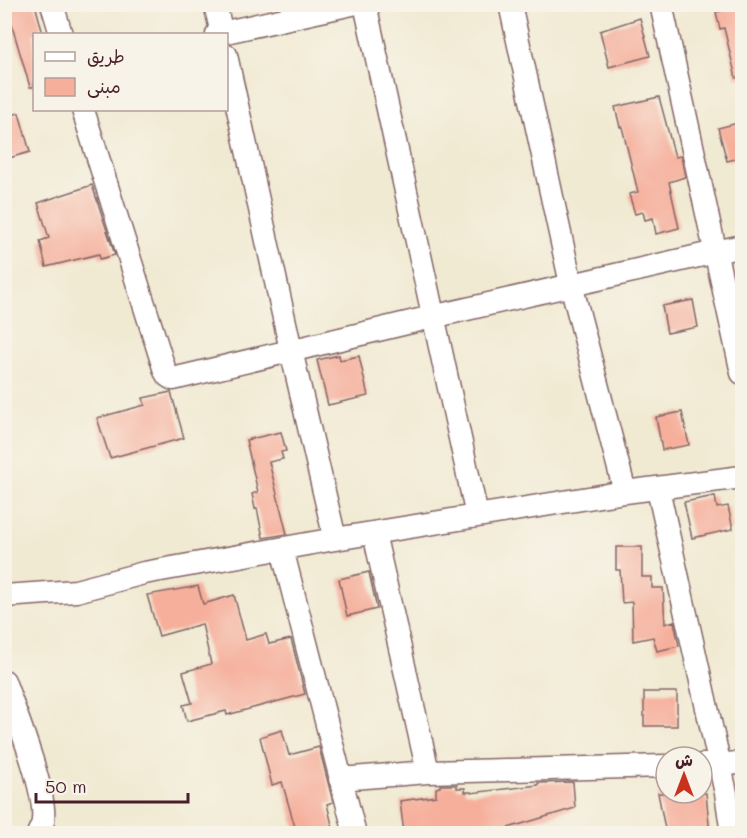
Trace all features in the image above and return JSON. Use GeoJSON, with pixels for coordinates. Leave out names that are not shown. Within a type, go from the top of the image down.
{"type":"FeatureCollection","features":[{"type":"Feature","properties":{"kind":"street"},"geometry":{"type":"LineString","coordinates":[[52,4],[61,33]]}},
{"type":"Feature","properties":{"kind":"street"},"geometry":{"type":"LineString","coordinates":[[215,4],[220,33]]}},
{"type":"Feature","properties":{"kind":"street"},"geometry":{"type":"LineString","coordinates":[[224,33],[352,4]]}},
{"type":"Feature","properties":{"kind":"street"},"geometry":{"type":"LineString","coordinates":[[365,4],[477,516]]}},
{"type":"Feature","properties":{"kind":"street"},"geometry":{"type":"LineString","coordinates":[[510,4],[571,284],[625,492]]}},
{"type":"Feature","properties":{"kind":"street"},"geometry":{"type":"LineString","coordinates":[[661,4],[742,373]]}},
{"type":"Feature","properties":{"kind":"street"},"geometry":{"type":"LineString","coordinates":[[228,65],[335,539]]}},
{"type":"Feature","properties":{"kind":"street"},"geometry":{"type":"LineString","coordinates":[[83,111],[168,376],[173,379],[571,284],[742,246]]}},
{"type":"Feature","properties":{"kind":"street"},"geometry":{"type":"LineString","coordinates":[[4,596],[76,591],[144,573],[335,539],[625,492],[742,477]]}},
{"type":"Feature","properties":{"kind":"street"},"geometry":{"type":"LineString","coordinates":[[658,489],[706,745]]}},
{"type":"Feature","properties":{"kind":"street"},"geometry":{"type":"LineString","coordinates":[[374,533],[428,772]]}},
{"type":"Feature","properties":{"kind":"street"},"geometry":{"type":"LineString","coordinates":[[282,549],[355,834]]}},
{"type":"Feature","properties":{"kind":"street"},"geometry":{"type":"LineString","coordinates":[[4,681],[40,789],[44,815],[38,834]]}},
{"type":"Feature","properties":{"kind":"street"},"geometry":{"type":"LineString","coordinates":[[714,765],[742,763]]}},
{"type":"Feature","properties":{"kind":"street"},"geometry":{"type":"LineString","coordinates":[[340,779],[428,772],[654,766]]}},
{"type":"Feature","properties":{"kind":"street"},"geometry":{"type":"LineString","coordinates":[[714,778],[732,834]]}},
{"type":"Feature","properties":{"kind":"building"},"geometry":{"type":"Polygon","coordinates":[[[22,4],[35,4],[43,33],[33,33],[33,87],[30,87],[7,9],[22,4]]]}},
{"type":"Feature","properties":{"kind":"building"},"geometry":{"type":"Polygon","coordinates":[[[742,7],[742,77],[736,78],[724,28],[720,29],[716,12],[742,7]]]}},
{"type":"Feature","properties":{"kind":"building"},"geometry":{"type":"Polygon","coordinates":[[[640,18],[650,56],[609,67],[600,31],[640,18]]]}},
{"type":"Feature","properties":{"kind":"building"},"geometry":{"type":"Polygon","coordinates":[[[659,97],[675,157],[681,156],[685,177],[669,182],[679,228],[656,234],[653,218],[645,220],[643,212],[635,214],[629,194],[638,192],[615,107],[659,97]]]}},
{"type":"Feature","properties":{"kind":"building"},"geometry":{"type":"Polygon","coordinates":[[[19,113],[30,152],[9,158],[4,142],[4,117],[19,113]]]}},
{"type":"Feature","properties":{"kind":"building"},"geometry":{"type":"Polygon","coordinates":[[[742,122],[742,157],[727,161],[718,128],[742,122]]]}},
{"type":"Feature","properties":{"kind":"building"},"geometry":{"type":"Polygon","coordinates":[[[92,185],[115,255],[100,259],[99,254],[46,267],[40,241],[49,238],[38,203],[92,185]]]}},
{"type":"Feature","properties":{"kind":"building"},"geometry":{"type":"Polygon","coordinates":[[[693,300],[698,327],[667,333],[662,306],[693,300]]]}},
{"type":"Feature","properties":{"kind":"building"},"geometry":{"type":"Polygon","coordinates":[[[339,355],[340,360],[359,356],[368,396],[328,405],[317,360],[339,355]]]}},
{"type":"Feature","properties":{"kind":"building"},"geometry":{"type":"Polygon","coordinates":[[[171,392],[184,438],[110,458],[97,418],[145,405],[143,398],[171,392]]]}},
{"type":"Feature","properties":{"kind":"building"},"geometry":{"type":"Polygon","coordinates":[[[682,412],[689,445],[662,450],[656,417],[682,412]]]}},
{"type":"Feature","properties":{"kind":"building"},"geometry":{"type":"Polygon","coordinates":[[[281,432],[286,451],[281,452],[283,459],[269,462],[287,534],[263,538],[252,494],[258,492],[246,440],[281,432]]]}},
{"type":"Feature","properties":{"kind":"building"},"geometry":{"type":"Polygon","coordinates":[[[715,496],[717,508],[728,506],[733,529],[692,538],[684,502],[715,496]]]}},
{"type":"Feature","properties":{"kind":"building"},"geometry":{"type":"Polygon","coordinates":[[[616,547],[642,547],[642,577],[652,577],[652,588],[663,588],[665,624],[674,621],[679,646],[657,651],[653,637],[633,641],[632,602],[622,603],[620,570],[616,570],[616,547]]]}},
{"type":"Feature","properties":{"kind":"building"},"geometry":{"type":"Polygon","coordinates":[[[369,572],[377,609],[347,616],[339,579],[369,572]]]}},
{"type":"Feature","properties":{"kind":"building"},"geometry":{"type":"Polygon","coordinates":[[[198,586],[203,604],[234,595],[246,640],[266,634],[269,644],[291,639],[305,694],[227,715],[226,711],[187,721],[183,705],[192,703],[183,672],[211,664],[202,624],[159,636],[147,595],[198,586]]]}},
{"type":"Feature","properties":{"kind":"building"},"geometry":{"type":"Polygon","coordinates":[[[644,692],[677,692],[677,726],[644,726],[644,692]]]}},
{"type":"Feature","properties":{"kind":"building"},"geometry":{"type":"Polygon","coordinates":[[[282,730],[289,755],[319,747],[333,802],[327,804],[333,829],[317,834],[297,834],[282,782],[272,785],[260,737],[282,730]]]}},
{"type":"Feature","properties":{"kind":"building"},"geometry":{"type":"Polygon","coordinates":[[[573,782],[575,808],[488,834],[404,834],[400,801],[436,796],[436,788],[440,785],[457,785],[457,788],[465,788],[465,792],[471,793],[538,785],[538,783],[573,782]]]}},
{"type":"Feature","properties":{"kind":"building"},"geometry":{"type":"Polygon","coordinates":[[[660,805],[707,805],[710,834],[666,834],[660,805]]]}}]}
